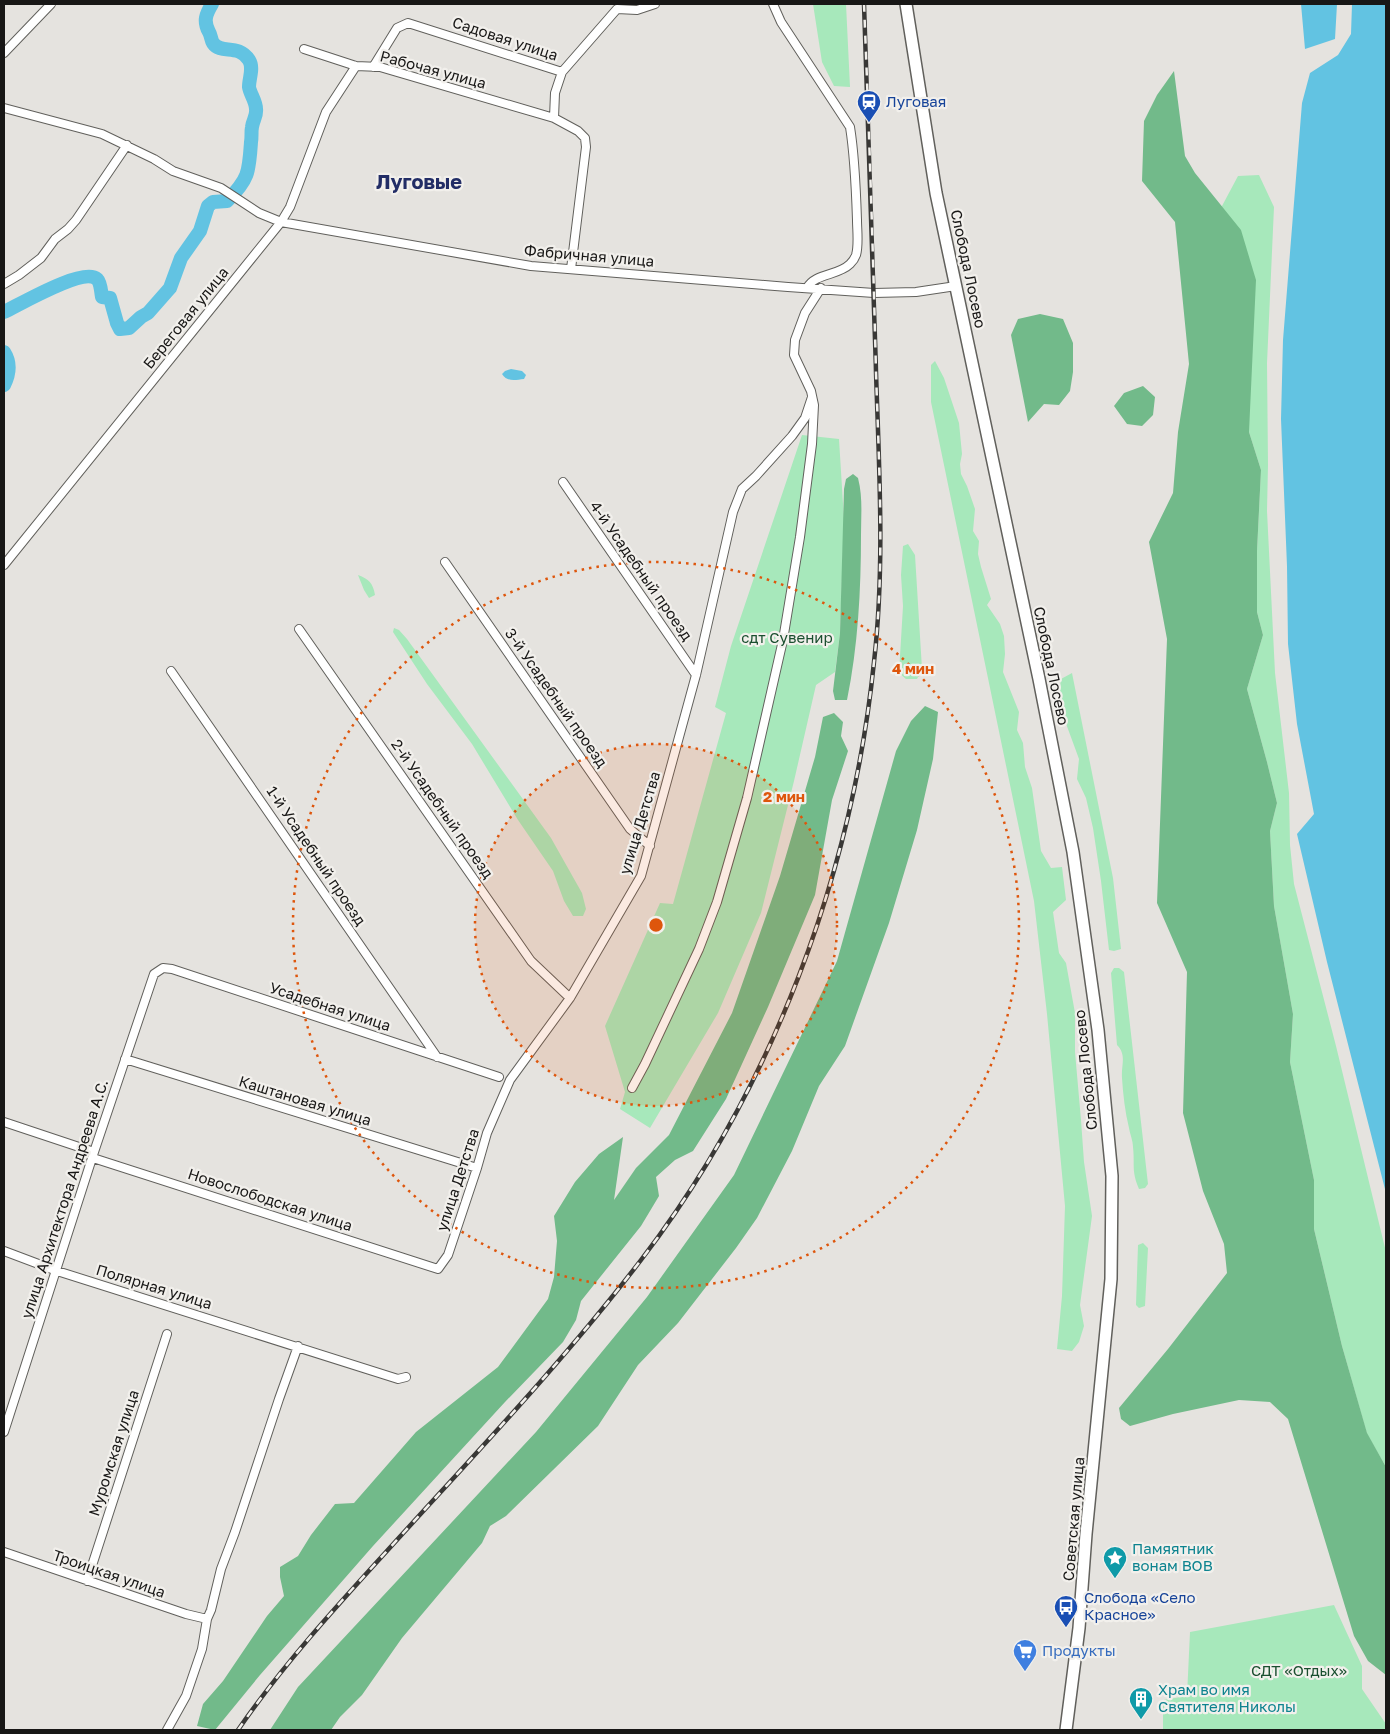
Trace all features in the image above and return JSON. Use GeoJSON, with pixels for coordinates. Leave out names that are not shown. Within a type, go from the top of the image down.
{"type":"FeatureCollection","features":[{"type":"Feature","properties":{"kind":"main road","name":"Слобода Лосево"},"geometry":{"type":"LineString","coordinates":[[906,4],[932,168],[1039,679],[1073,852],[1098,1030],[1112,1176],[1111,1279],[1105,1340]]}},
{"type":"Feature","properties":{"kind":"main road","name":"Советская улица"},"geometry":{"type":"LineString","coordinates":[[1066,1730],[1079,1628],[1105,1340]]}},
{"type":"Feature","properties":{"kind":"street"},"geometry":{"type":"LineString","coordinates":[[4,53],[51,4]]}},
{"type":"Feature","properties":{"kind":"street"},"geometry":{"type":"LineString","coordinates":[[554,118],[555,93],[562,72],[617,9],[637,10],[655,4]]}},
{"type":"Feature","properties":{"kind":"street"},"geometry":{"type":"LineString","coordinates":[[772,4],[780,22],[850,127],[853,146],[856,256],[848,266],[810,283],[807,288]]}},
{"type":"Feature","properties":{"kind":"street","name":"Садовая улица"},"geometry":{"type":"LineString","coordinates":[[373,67],[398,28],[408,23],[562,72]]}},
{"type":"Feature","properties":{"kind":"street","name":"Рабочая улица"},"geometry":{"type":"LineString","coordinates":[[304,49],[356,66],[380,67],[554,118],[578,131],[585,138],[586,147],[571,269]]}},
{"type":"Feature","properties":{"kind":"street","name":"Береговая улица"},"geometry":{"type":"LineString","coordinates":[[4,565],[281,222],[290,207],[326,112],[356,66]]}},
{"type":"Feature","properties":{"kind":"street","name":"Фабричная улица"},"geometry":{"type":"LineString","coordinates":[[4,108],[102,134],[154,159],[172,171],[221,188],[259,213],[281,222],[531,266],[878,293],[916,292],[956,286]]}},
{"type":"Feature","properties":{"kind":"street"},"geometry":{"type":"LineString","coordinates":[[4,284],[40,258],[55,239],[76,220],[127,145]]}},
{"type":"Feature","properties":{"kind":"street"},"geometry":{"type":"LineString","coordinates":[[632,1088],[699,949],[716,902],[747,798],[783,640],[797,555],[814,417],[812,397],[794,355],[795,340],[805,313],[820,288]]}},
{"type":"Feature","properties":{"kind":"street","name":"улица Детства"},"geometry":{"type":"LineString","coordinates":[[438,1269],[448,1255],[487,1133],[510,1080],[570,998],[641,876],[696,675],[733,512],[742,489],[792,436],[805,418],[812,397]]}},
{"type":"Feature","properties":{"kind":"street","name":"4-й Усадебный проезд"},"geometry":{"type":"LineString","coordinates":[[563,482],[696,675]]}},
{"type":"Feature","properties":{"kind":"street","name":"3-й Усадебный проезд"},"geometry":{"type":"LineString","coordinates":[[445,562],[630,829],[650,846]]}},
{"type":"Feature","properties":{"kind":"street","name":"2-й Усадебный проезд"},"geometry":{"type":"LineString","coordinates":[[299,629],[531,961],[570,998]]}},
{"type":"Feature","properties":{"kind":"street","name":"1-й Усадебный проезд"},"geometry":{"type":"LineString","coordinates":[[171,671],[437,1057]]}},
{"type":"Feature","properties":{"kind":"street","name":"Усадебная улица"},"geometry":{"type":"LineString","coordinates":[[154,974],[163,968],[172,969],[499,1077]]}},
{"type":"Feature","properties":{"kind":"street","name":"улица Архитектора Андреева А.С."},"geometry":{"type":"LineString","coordinates":[[4,1432],[93,1155],[154,974]]}},
{"type":"Feature","properties":{"kind":"street","name":"Каштановая улица"},"geometry":{"type":"LineString","coordinates":[[126,1059],[477,1168]]}},
{"type":"Feature","properties":{"kind":"street","name":"Новослободская улица"},"geometry":{"type":"LineString","coordinates":[[4,1122],[93,1155],[438,1269]]}},
{"type":"Feature","properties":{"kind":"street","name":"Полярная улица"},"geometry":{"type":"LineString","coordinates":[[4,1252],[57,1271],[398,1379],[406,1377]]}},
{"type":"Feature","properties":{"kind":"street","name":"Муромская улица"},"geometry":{"type":"LineString","coordinates":[[87,1581],[167,1334]]}},
{"type":"Feature","properties":{"kind":"street"},"geometry":{"type":"LineString","coordinates":[[167,1730],[186,1696],[202,1648],[207,1620],[221,1569],[298,1346]]}},
{"type":"Feature","properties":{"kind":"street","name":"Троицкая улица"},"geometry":{"type":"LineString","coordinates":[[4,1552],[207,1620]]}},
{"type":"Feature","properties":{"kind":"green space"},"geometry":{"type":"Polygon","coordinates":[[[813,4],[846,4],[850,87],[834,86],[822,62],[813,4]]]}},
{"type":"Feature","properties":{"kind":"green space"},"geometry":{"type":"Polygon","coordinates":[[[1174,71],[1185,156],[1195,173],[1241,230],[1256,280],[1249,432],[1261,470],[1257,551],[1257,612],[1263,635],[1247,689],[1277,803],[1270,831],[1274,906],[1293,1014],[1290,1062],[1314,1180],[1314,1229],[1342,1346],[1367,1433],[1386,1467],[1386,1675],[1368,1661],[1354,1636],[1288,1419],[1270,1402],[1239,1400],[1173,1414],[1130,1426],[1121,1419],[1119,1408],[1227,1273],[1224,1244],[1203,1191],[1183,1113],[1187,972],[1157,903],[1167,639],[1149,542],[1173,493],[1178,432],[1189,364],[1175,222],[1142,181],[1144,121],[1157,95],[1174,71]]]}},
{"type":"Feature","properties":{"kind":"green space"},"geometry":{"type":"Polygon","coordinates":[[[1259,175],[1274,207],[1267,363],[1267,511],[1275,673],[1289,793],[1290,845],[1294,884],[1386,1252],[1386,1467],[1367,1434],[1342,1346],[1314,1229],[1314,1180],[1290,1062],[1293,1014],[1274,906],[1270,831],[1277,803],[1247,689],[1263,635],[1257,612],[1257,551],[1261,470],[1249,432],[1249,407],[1222,206],[1238,176],[1259,175]]]}},
{"type":"Feature","properties":{"kind":"green space"},"geometry":{"type":"Polygon","coordinates":[[[1040,314],[1063,319],[1073,343],[1073,372],[1070,391],[1059,405],[1044,404],[1028,422],[1011,335],[1018,319],[1040,314]]]}},
{"type":"Feature","properties":{"kind":"green space"},"geometry":{"type":"Polygon","coordinates":[[[935,361],[944,378],[959,423],[962,454],[961,474],[975,509],[973,531],[979,541],[978,554],[991,599],[987,605],[1000,624],[1004,636],[1003,672],[1019,712],[1017,730],[1023,743],[1025,767],[1032,788],[1041,851],[1051,868],[1062,867],[1066,900],[1053,912],[1059,953],[1066,963],[1075,1013],[1075,1052],[1084,1162],[1092,1216],[1080,1305],[1084,1326],[1079,1342],[1072,1351],[1057,1349],[1062,1296],[1065,1206],[1047,1014],[1034,901],[931,402],[931,365],[935,361]]]}},
{"type":"Feature","properties":{"kind":"green space"},"geometry":{"type":"Polygon","coordinates":[[[1143,386],[1155,397],[1153,415],[1142,426],[1127,424],[1114,406],[1124,393],[1143,386]]]}},
{"type":"Feature","properties":{"kind":"green space","name":"сдт Сувенир"},"geometry":{"type":"Polygon","coordinates":[[[802,435],[839,439],[844,520],[840,633],[835,672],[816,685],[761,913],[718,1013],[650,1128],[620,1109],[625,1092],[605,1026],[660,903],[673,904],[726,713],[715,707],[731,646],[802,435]]]}},
{"type":"Feature","properties":{"kind":"green space"},"geometry":{"type":"Polygon","coordinates":[[[853,474],[858,478],[861,499],[858,618],[854,660],[847,700],[835,700],[833,691],[840,633],[844,489],[846,479],[853,474]]]}},
{"type":"Feature","properties":{"kind":"green space"},"geometry":{"type":"Polygon","coordinates":[[[908,544],[915,555],[922,669],[917,679],[906,679],[899,673],[903,606],[901,575],[903,546],[908,544]]]}},
{"type":"Feature","properties":{"kind":"green space"},"geometry":{"type":"Polygon","coordinates":[[[358,575],[370,582],[375,595],[369,598],[358,575]]]}},
{"type":"Feature","properties":{"kind":"green space"},"geometry":{"type":"Polygon","coordinates":[[[394,628],[399,630],[407,639],[551,838],[582,893],[586,909],[583,916],[573,916],[564,901],[553,871],[518,820],[472,744],[427,684],[393,632],[394,628]]]}},
{"type":"Feature","properties":{"kind":"green space"},"geometry":{"type":"Polygon","coordinates":[[[1072,673],[1113,878],[1121,949],[1114,951],[1109,950],[1093,828],[1086,798],[1077,779],[1079,759],[1061,710],[1061,679],[1072,673]]]}},
{"type":"Feature","properties":{"kind":"green space"},"geometry":{"type":"Polygon","coordinates":[[[925,706],[938,712],[933,759],[917,830],[889,923],[845,1046],[819,1086],[792,1151],[757,1218],[678,1323],[638,1365],[598,1426],[506,1516],[490,1526],[482,1543],[402,1638],[362,1695],[340,1717],[331,1730],[270,1730],[298,1687],[536,1432],[647,1297],[734,1175],[837,961],[896,751],[911,721],[925,706]]]}},
{"type":"Feature","properties":{"kind":"green space"},"geometry":{"type":"Polygon","coordinates":[[[834,713],[843,722],[841,736],[848,751],[832,800],[815,895],[768,1007],[726,1099],[693,1151],[675,1160],[656,1177],[659,1196],[641,1226],[581,1301],[576,1320],[563,1342],[505,1402],[373,1546],[260,1675],[215,1730],[197,1726],[203,1704],[223,1681],[267,1616],[284,1596],[280,1567],[298,1556],[311,1535],[335,1504],[354,1503],[416,1432],[498,1367],[548,1299],[554,1277],[557,1241],[554,1216],[575,1182],[599,1154],[623,1137],[614,1200],[636,1168],[669,1135],[732,1013],[780,876],[815,757],[823,717],[834,713]]]}},
{"type":"Feature","properties":{"kind":"green space"},"geometry":{"type":"Polygon","coordinates":[[[1114,968],[1119,968],[1124,972],[1148,1184],[1145,1188],[1139,1189],[1134,1172],[1133,1145],[1124,1103],[1123,1056],[1117,1045],[1111,973],[1114,968]]]}},
{"type":"Feature","properties":{"kind":"green space"},"geometry":{"type":"Polygon","coordinates":[[[1143,1243],[1148,1248],[1145,1306],[1139,1308],[1136,1305],[1138,1245],[1143,1243]]]}},
{"type":"Feature","properties":{"kind":"green space","name":"СДТ «Отдых»"},"geometry":{"type":"Polygon","coordinates":[[[1334,1605],[1362,1666],[1362,1689],[1386,1724],[1386,1730],[1163,1730],[1163,1700],[1187,1696],[1190,1632],[1334,1605]]]}},
{"type":"Feature","properties":{"kind":"water"},"geometry":{"type":"Polygon","coordinates":[[[1301,4],[1337,4],[1335,39],[1305,49],[1301,4]]]}},
{"type":"Feature","properties":{"kind":"water"},"geometry":{"type":"Polygon","coordinates":[[[1352,4],[1386,4],[1386,1193],[1327,962],[1297,834],[1314,814],[1297,724],[1288,644],[1281,419],[1283,340],[1302,103],[1310,73],[1338,55],[1351,34],[1352,4]]]}},
{"type":"Feature","properties":{"kind":"water"},"geometry":{"type":"Polygon","coordinates":[[[511,369],[522,371],[526,375],[524,379],[514,380],[504,377],[502,374],[511,369]]]}},
{"type":"Feature","properties":{"kind":"waterway"},"geometry":{"type":"LineString","coordinates":[[4,312],[65,282],[90,277],[97,279],[102,297],[110,298],[120,329],[129,328],[148,313],[170,288],[181,258],[200,231],[208,206],[213,202],[227,201],[240,187],[248,168],[256,111],[249,87],[251,66],[245,55],[235,50],[220,48],[213,43],[206,21],[212,4]]}},
{"type":"Feature","properties":{"kind":"waterway"},"geometry":{"type":"LineString","coordinates":[[4,352],[9,368],[4,385]]}},
{"type":"Feature","properties":{"kind":"railway"},"geometry":{"type":"LineString","coordinates":[[238,1730],[272,1683],[309,1638],[549,1372],[641,1260],[688,1194],[730,1125],[766,1052],[798,977],[825,900],[847,822],[863,742],[877,626],[880,481],[864,4]]}},
{"type":"Feature","properties":{"kind":"place","name":"Луговая"},"geometry":{"type":"Point","coordinates":[869,123]}},
{"type":"Feature","properties":{"kind":"place","name":"Памяятник вонам ВОВ"},"geometry":{"type":"Point","coordinates":[1115,1579]}},
{"type":"Feature","properties":{"kind":"place","name":"Слобода «Село Красное»"},"geometry":{"type":"Point","coordinates":[1066,1628]}},
{"type":"Feature","properties":{"kind":"place","name":"Продукты"},"geometry":{"type":"Point","coordinates":[1025,1672]}},
{"type":"Feature","properties":{"kind":"place","name":"Храм во имя Святителя Николы"},"geometry":{"type":"Point","coordinates":[1141,1720]}},
{"type":"Feature","properties":{"kind":"district","name":"Луговые"},"geometry":{"type":"Point","coordinates":[419,182]}}]}
